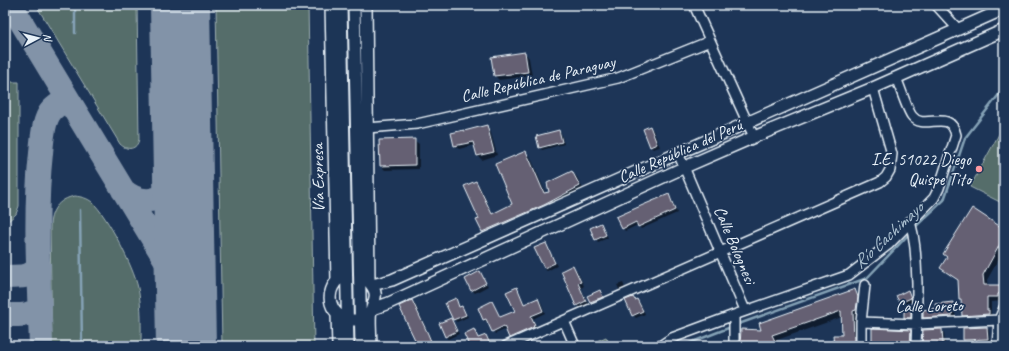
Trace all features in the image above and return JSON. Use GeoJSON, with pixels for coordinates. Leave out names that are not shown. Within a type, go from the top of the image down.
{"type":"FeatureCollection","features":[{"type":"Feature","properties":{"kind":"main road"},"geometry":{"type":"LineString","coordinates":[[354,5],[361,346]]}},
{"type":"Feature","properties":{"kind":"main road"},"geometry":{"type":"LineString","coordinates":[[366,5],[367,128],[371,283],[376,297],[371,310],[371,346]]}},
{"type":"Feature","properties":{"kind":"main road","name":"Vía Expresa"},"geometry":{"type":"LineString","coordinates":[[334,6],[333,86],[337,281],[332,286],[330,301],[337,314],[338,346]]}},
{"type":"Feature","properties":{"kind":"main road","name":"Vía Expresa"},"geometry":{"type":"LineString","coordinates":[[334,6],[344,118],[348,346]]}},
{"type":"Feature","properties":{"kind":"main road","name":"Calle República del Perú"},"geometry":{"type":"LineString","coordinates":[[371,283],[399,277],[1004,9]]}},
{"type":"Feature","properties":{"kind":"main road","name":"Calle República del Perú"},"geometry":{"type":"LineString","coordinates":[[360,318],[371,310],[684,167],[873,88],[1004,30]]}},
{"type":"Feature","properties":{"kind":"main road"},"geometry":{"type":"LineString","coordinates":[[333,86],[344,118]]}},
{"type":"Feature","properties":{"kind":"main road"},"geometry":{"type":"LineString","coordinates":[[356,116],[367,86]]}},
{"type":"Feature","properties":{"kind":"main road"},"geometry":{"type":"LineString","coordinates":[[337,281],[347,275],[360,275],[371,283]]}},
{"type":"Feature","properties":{"kind":"main road"},"geometry":{"type":"LineString","coordinates":[[337,314],[348,319],[360,318]]}},
{"type":"Feature","properties":{"kind":"street"},"geometry":{"type":"LineString","coordinates":[[694,5],[754,137]]}},
{"type":"Feature","properties":{"kind":"street"},"geometry":{"type":"LineString","coordinates":[[936,5],[958,29]]}},
{"type":"Feature","properties":{"kind":"street","name":"Calle República de Paraguay"},"geometry":{"type":"LineString","coordinates":[[367,128],[417,124],[618,78],[710,40]]}},
{"type":"Feature","properties":{"kind":"street"},"geometry":{"type":"LineString","coordinates":[[745,310],[849,275],[888,245],[911,224],[934,198],[939,188],[956,135],[951,124],[942,121],[920,122],[912,116],[896,78]]}},
{"type":"Feature","properties":{"kind":"street"},"geometry":{"type":"LineString","coordinates":[[506,346],[880,182],[886,177],[890,170],[892,154],[873,88]]}},
{"type":"Feature","properties":{"kind":"street","name":"Calle Bolognesi"},"geometry":{"type":"LineString","coordinates":[[660,346],[672,338],[734,317],[745,310],[678,153]]}},
{"type":"Feature","properties":{"kind":"street"},"geometry":{"type":"LineString","coordinates":[[911,224],[914,236],[916,267],[916,346]]}},
{"type":"Feature","properties":{"kind":"street"},"geometry":{"type":"LineString","coordinates":[[861,346],[860,322],[865,285]]}},
{"type":"Feature","properties":{"kind":"street"},"geometry":{"type":"LineString","coordinates":[[997,346],[999,320],[1004,308]]}},
{"type":"Feature","properties":{"kind":"street"},"geometry":{"type":"LineString","coordinates":[[734,317],[734,346]]}},
{"type":"Feature","properties":{"kind":"street","name":"Calle Loreto"},"geometry":{"type":"LineString","coordinates":[[860,322],[917,324],[999,320]]}},
{"type":"Feature","properties":{"kind":"street"},"geometry":{"type":"LineString","coordinates":[[564,321],[576,346]]}},
{"type":"Feature","properties":{"kind":"green space"},"geometry":{"type":"Polygon","coordinates":[[[36,5],[137,5],[139,139],[138,143],[134,147],[126,148],[120,144],[36,5]]]}},
{"type":"Feature","properties":{"kind":"green space"},"geometry":{"type":"Polygon","coordinates":[[[216,5],[308,5],[314,346],[222,346],[216,5]]]}},
{"type":"Feature","properties":{"kind":"green space"},"geometry":{"type":"Polygon","coordinates":[[[5,82],[19,82],[19,206],[16,214],[5,224],[5,82]]]}},
{"type":"Feature","properties":{"kind":"green space"},"geometry":{"type":"Polygon","coordinates":[[[1004,125],[1004,204],[970,187],[1004,125]]]}},
{"type":"Feature","properties":{"kind":"green space"},"geometry":{"type":"Polygon","coordinates":[[[75,196],[82,197],[92,202],[105,218],[126,255],[138,288],[141,317],[141,346],[52,346],[50,222],[53,211],[56,207],[64,200],[75,196]]]}},
{"type":"Feature","properties":{"kind":"green space"},"geometry":{"type":"Polygon","coordinates":[[[606,337],[611,346],[585,346],[606,337]]]}},
{"type":"Feature","properties":{"kind":"building"},"geometry":{"type":"Polygon","coordinates":[[[525,52],[528,72],[494,76],[491,57],[525,52]]]}},
{"type":"Feature","properties":{"kind":"building"},"geometry":{"type":"Polygon","coordinates":[[[487,125],[494,152],[477,156],[473,142],[454,146],[451,133],[487,125]]]}},
{"type":"Feature","properties":{"kind":"building"},"geometry":{"type":"Polygon","coordinates":[[[650,126],[657,144],[650,147],[643,129],[650,126]]]}},
{"type":"Feature","properties":{"kind":"building"},"geometry":{"type":"Polygon","coordinates":[[[559,130],[562,142],[539,148],[536,136],[559,130]]]}},
{"type":"Feature","properties":{"kind":"building"},"geometry":{"type":"Polygon","coordinates":[[[415,139],[415,165],[380,166],[379,140],[415,139]]]}},
{"type":"Feature","properties":{"kind":"building"},"geometry":{"type":"Polygon","coordinates":[[[526,151],[544,193],[549,192],[547,183],[572,171],[580,186],[544,205],[482,232],[476,220],[479,219],[464,186],[476,181],[492,214],[512,204],[495,164],[526,151]]]}},
{"type":"Feature","properties":{"kind":"building"},"geometry":{"type":"Polygon","coordinates":[[[669,194],[675,210],[638,227],[636,222],[622,229],[616,217],[669,194]]]}},
{"type":"Feature","properties":{"kind":"building"},"geometry":{"type":"Polygon","coordinates":[[[972,208],[1004,229],[1004,237],[983,275],[984,285],[1001,285],[1001,293],[998,294],[998,297],[987,297],[987,310],[989,310],[989,314],[962,316],[958,280],[940,268],[947,257],[943,254],[972,208]]]}},
{"type":"Feature","properties":{"kind":"building"},"geometry":{"type":"Polygon","coordinates":[[[601,223],[606,235],[595,240],[590,228],[601,223]]]}},
{"type":"Feature","properties":{"kind":"building"},"geometry":{"type":"Polygon","coordinates":[[[546,243],[555,263],[544,268],[534,248],[546,243]]]}},
{"type":"Feature","properties":{"kind":"building"},"geometry":{"type":"Polygon","coordinates":[[[573,265],[581,282],[578,283],[586,301],[576,306],[561,271],[573,265]]]}},
{"type":"Feature","properties":{"kind":"building"},"geometry":{"type":"Polygon","coordinates":[[[480,271],[486,283],[471,291],[465,279],[480,271]]]}},
{"type":"Feature","properties":{"kind":"building"},"geometry":{"type":"Polygon","coordinates":[[[517,287],[524,304],[538,298],[543,311],[531,316],[535,325],[533,326],[534,327],[509,338],[504,326],[492,332],[486,319],[483,320],[478,308],[492,301],[500,317],[515,311],[506,292],[517,287]]]}},
{"type":"Feature","properties":{"kind":"building"},"geometry":{"type":"Polygon","coordinates":[[[855,289],[858,297],[856,310],[853,311],[854,342],[845,343],[845,345],[834,345],[833,335],[842,335],[841,311],[772,335],[775,341],[760,346],[740,346],[741,329],[761,330],[759,323],[855,289]]]}},
{"type":"Feature","properties":{"kind":"building"},"geometry":{"type":"Polygon","coordinates":[[[600,290],[603,297],[590,302],[587,296],[600,290]]]}},
{"type":"Feature","properties":{"kind":"building"},"geometry":{"type":"Polygon","coordinates":[[[908,290],[911,298],[900,303],[896,296],[908,290]]]}},
{"type":"Feature","properties":{"kind":"building"},"geometry":{"type":"Polygon","coordinates":[[[633,297],[635,300],[637,299],[643,311],[632,316],[625,300],[633,297]]]}},
{"type":"Feature","properties":{"kind":"building"},"geometry":{"type":"Polygon","coordinates":[[[456,298],[459,307],[462,306],[466,315],[453,320],[445,303],[456,298]]]}},
{"type":"Feature","properties":{"kind":"building"},"geometry":{"type":"Polygon","coordinates":[[[412,300],[433,346],[418,346],[399,306],[412,300]]]}},
{"type":"Feature","properties":{"kind":"building"},"geometry":{"type":"Polygon","coordinates":[[[953,302],[952,316],[923,318],[923,310],[936,308],[935,304],[953,302]]]}},
{"type":"Feature","properties":{"kind":"building"},"geometry":{"type":"Polygon","coordinates":[[[904,309],[911,309],[911,318],[904,318],[904,309]]]}},
{"type":"Feature","properties":{"kind":"building"},"geometry":{"type":"Polygon","coordinates":[[[451,318],[457,331],[445,337],[439,323],[451,318]]]}},
{"type":"Feature","properties":{"kind":"building"},"geometry":{"type":"Polygon","coordinates":[[[987,327],[988,339],[963,340],[963,328],[987,327]]]}},
{"type":"Feature","properties":{"kind":"building"},"geometry":{"type":"Polygon","coordinates":[[[872,328],[911,330],[910,346],[872,346],[872,328]]]}},
{"type":"Feature","properties":{"kind":"building"},"geometry":{"type":"Polygon","coordinates":[[[474,329],[478,338],[486,335],[491,346],[461,346],[468,343],[464,334],[474,329]]]}},
{"type":"Feature","properties":{"kind":"building"},"geometry":{"type":"Polygon","coordinates":[[[942,329],[943,343],[922,345],[923,330],[942,329]]]}},
{"type":"Feature","properties":{"kind":"waterway"},"geometry":{"type":"LineString","coordinates":[[75,5],[75,33]]}},
{"type":"Feature","properties":{"kind":"waterway","name":"Río Cachimayo"},"geometry":{"type":"LineString","coordinates":[[914,228],[944,200],[965,138],[1004,88]]}},
{"type":"Feature","properties":{"kind":"waterway"},"geometry":{"type":"LineString","coordinates":[[80,210],[82,346]]}},
{"type":"Feature","properties":{"kind":"waterway","name":"Río Cachimayo"},"geometry":{"type":"LineString","coordinates":[[736,325],[867,278],[911,232]]}},
{"type":"Feature","properties":{"kind":"waterway","name":"Río Cachimayo"},"geometry":{"type":"LineString","coordinates":[[682,346],[731,327]]}},
{"type":"Feature","properties":{"kind":"taxiway"},"geometry":{"type":"LineString","coordinates":[[11,5],[185,292]]}},
{"type":"Feature","properties":{"kind":"taxiway"},"geometry":{"type":"LineString","coordinates":[[41,346],[37,225],[42,138],[45,123],[49,114],[55,107],[68,99]]}},
{"type":"Feature","properties":{"kind":"taxiway"},"geometry":{"type":"LineString","coordinates":[[123,190],[131,196],[139,199],[153,200],[183,186]]}},
{"type":"Feature","properties":{"kind":"taxiway"},"geometry":{"type":"LineString","coordinates":[[5,277],[20,277],[28,275],[39,266]]}},
{"type":"Feature","properties":{"kind":"taxiway"},"geometry":{"type":"LineString","coordinates":[[5,315],[29,314],[37,310],[40,306]]}},
{"type":"Feature","properties":{"kind":"runway"},"geometry":{"type":"LineString","coordinates":[[180,5],[186,346]]}},
{"type":"Feature","properties":{"kind":"place","name":"I.E. 51022 Diego Quispe Tito"},"geometry":{"type":"Point","coordinates":[979,169]}}]}
